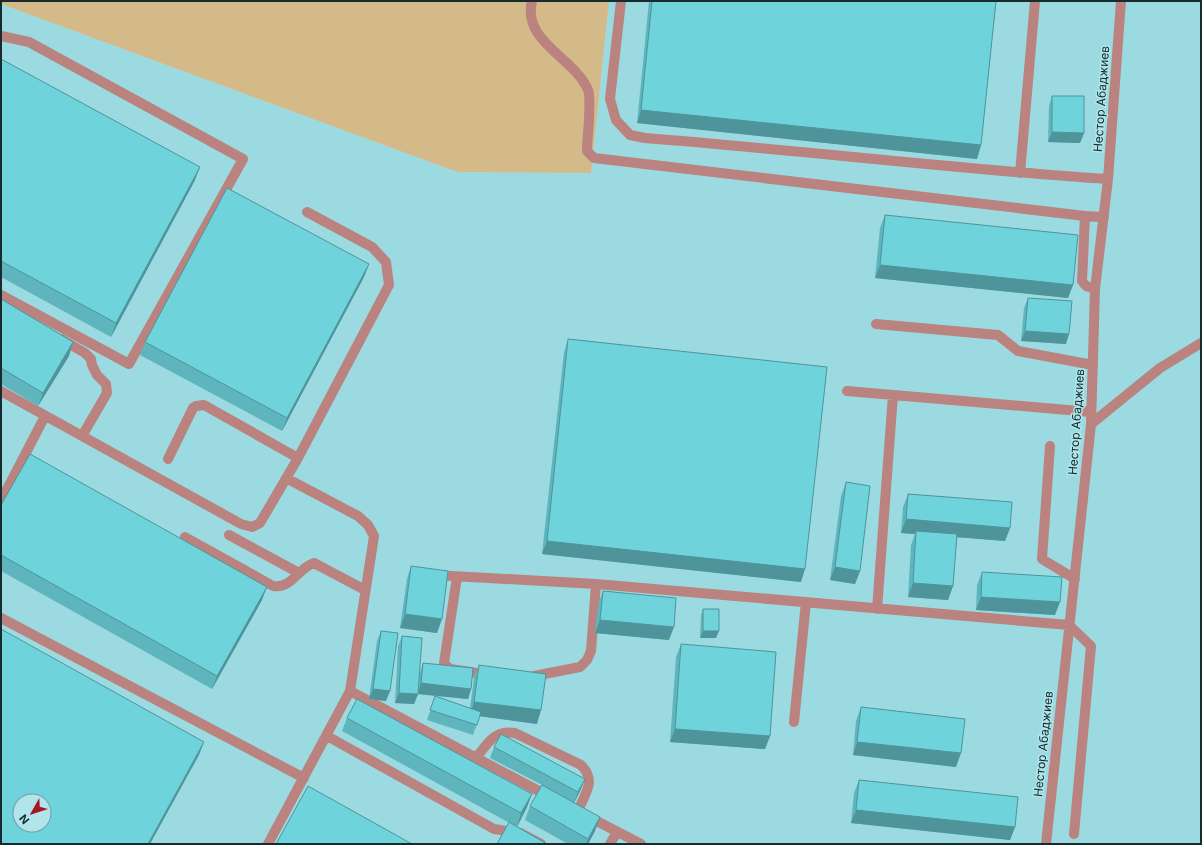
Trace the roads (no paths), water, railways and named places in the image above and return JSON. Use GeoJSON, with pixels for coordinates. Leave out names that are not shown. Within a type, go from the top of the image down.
{"type":"FeatureCollection","features":[{"type":"Feature","properties":{"kind":"street"},"geometry":{"type":"LineString","coordinates":[[532,1],[534,29],[542,40],[578,73],[589,91],[587,151],[594,158],[1104,217]]}},
{"type":"Feature","properties":{"kind":"street"},"geometry":{"type":"LineString","coordinates":[[621,1],[610,99],[616,120],[630,134],[646,138],[755,146],[1020,173],[1108,179]]}},
{"type":"Feature","properties":{"kind":"street"},"geometry":{"type":"LineString","coordinates":[[1020,173],[1035,1]]}},
{"type":"Feature","properties":{"kind":"street","name":"Нестор Абаджиев"},"geometry":{"type":"LineString","coordinates":[[1046,844],[1091,424],[1095,289],[1108,179],[1121,1]]}},
{"type":"Feature","properties":{"kind":"street"},"geometry":{"type":"LineString","coordinates":[[1,36],[29,42],[244,159],[129,364],[1,295]]}},
{"type":"Feature","properties":{"kind":"street"},"geometry":{"type":"LineString","coordinates":[[1,392],[241,524],[252,527],[260,523],[298,458],[388,285],[386,262],[372,247],[306,212]]}},
{"type":"Feature","properties":{"kind":"street"},"geometry":{"type":"LineString","coordinates":[[1085,216],[1082,281],[1086,286],[1095,289]]}},
{"type":"Feature","properties":{"kind":"street"},"geometry":{"type":"LineString","coordinates":[[1,306],[85,352],[91,359],[97,375],[106,384],[107,392],[82,436]]}},
{"type":"Feature","properties":{"kind":"street"},"geometry":{"type":"LineString","coordinates":[[876,324],[998,335],[1018,351],[1093,365]]}},
{"type":"Feature","properties":{"kind":"street"},"geometry":{"type":"LineString","coordinates":[[1091,424],[1160,368],[1201,343]]}},
{"type":"Feature","properties":{"kind":"street"},"geometry":{"type":"LineString","coordinates":[[847,391],[1091,412]]}},
{"type":"Feature","properties":{"kind":"street"},"geometry":{"type":"LineString","coordinates":[[877,609],[893,396]]}},
{"type":"Feature","properties":{"kind":"street"},"geometry":{"type":"LineString","coordinates":[[168,459],[193,408],[204,405],[298,458]]}},
{"type":"Feature","properties":{"kind":"street"},"geometry":{"type":"LineString","coordinates":[[1,501],[45,416]]}},
{"type":"Feature","properties":{"kind":"street"},"geometry":{"type":"LineString","coordinates":[[1050,446],[1042,559],[1075,579]]}},
{"type":"Feature","properties":{"kind":"street"},"geometry":{"type":"LineString","coordinates":[[268,844],[328,736],[350,691],[374,536],[368,525],[358,516],[286,478]]}},
{"type":"Feature","properties":{"kind":"street"},"geometry":{"type":"LineString","coordinates":[[229,535],[299,573]]}},
{"type":"Feature","properties":{"kind":"street"},"geometry":{"type":"LineString","coordinates":[[185,537],[273,586],[280,587],[286,585],[306,566],[314,563],[366,590]]}},
{"type":"Feature","properties":{"kind":"street"},"geometry":{"type":"LineString","coordinates":[[427,574],[457,577],[596,584],[1069,625],[1091,646],[1074,834]]}},
{"type":"Feature","properties":{"kind":"street"},"geometry":{"type":"LineString","coordinates":[[457,577],[444,663],[447,667],[454,670],[499,676]]}},
{"type":"Feature","properties":{"kind":"street"},"geometry":{"type":"LineString","coordinates":[[527,676],[580,667],[587,660],[591,651],[596,584]]}},
{"type":"Feature","properties":{"kind":"street"},"geometry":{"type":"LineString","coordinates":[[794,722],[806,602]]}},
{"type":"Feature","properties":{"kind":"street"},"geometry":{"type":"LineString","coordinates":[[1,618],[304,778]]}},
{"type":"Feature","properties":{"kind":"street"},"geometry":{"type":"LineString","coordinates":[[350,691],[558,801]]}},
{"type":"Feature","properties":{"kind":"street"},"geometry":{"type":"LineString","coordinates":[[476,758],[497,734],[505,732],[515,733],[581,765],[588,772],[590,781],[575,810],[641,844]]}},
{"type":"Feature","properties":{"kind":"street"},"geometry":{"type":"LineString","coordinates":[[328,736],[494,829],[520,833],[541,844]]}},
{"type":"Feature","properties":{"kind":"street"},"geometry":{"type":"LineString","coordinates":[[610,844],[617,832]]}}]}
